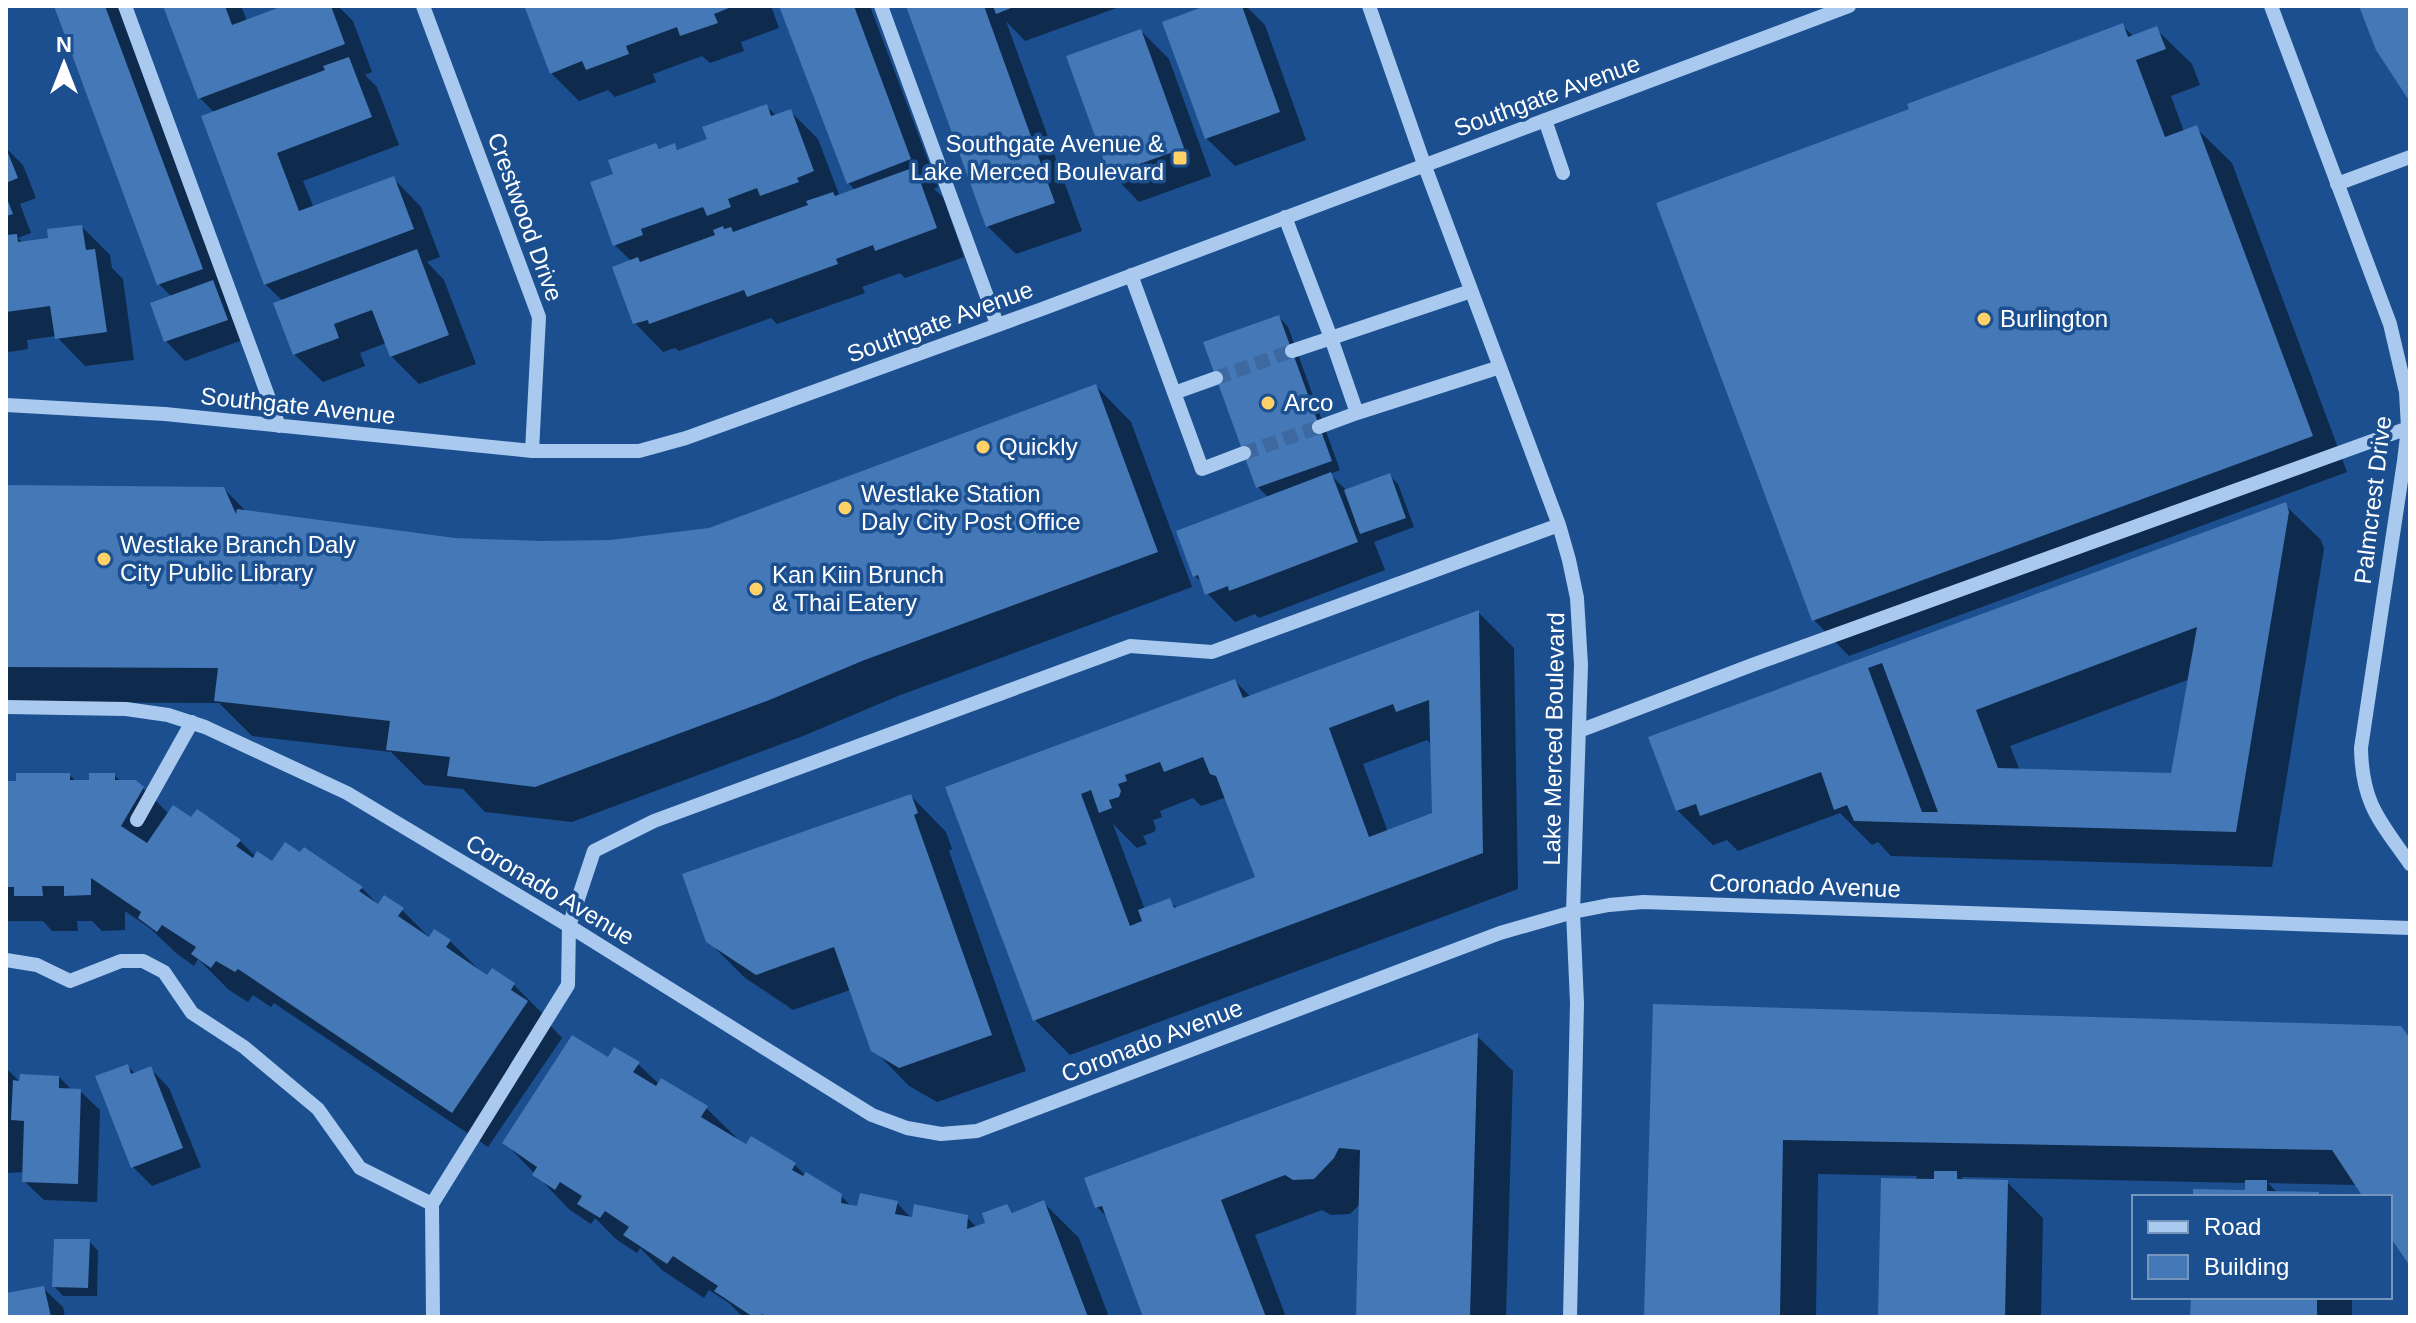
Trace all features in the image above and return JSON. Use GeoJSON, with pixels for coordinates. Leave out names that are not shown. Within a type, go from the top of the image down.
{"type":"FeatureCollection","features":[{"type":"Feature","properties":{"kind":"street"},"geometry":{"type":"LineString","coordinates":[[125,6],[279,426]]}},
{"type":"Feature","properties":{"kind":"street","name":"Crestwood Drive"},"geometry":{"type":"LineString","coordinates":[[423,6],[539,317],[532,451]]}},
{"type":"Feature","properties":{"kind":"street"},"geometry":{"type":"LineString","coordinates":[[881,6],[997,324]]}},
{"type":"Feature","properties":{"kind":"street","name":"Lake Merced Boulevard"},"geometry":{"type":"LineString","coordinates":[[1369,6],[1424,164],[1559,525],[1569,560],[1581,630],[1573,912],[1577,1003],[1570,1317]]}},
{"type":"Feature","properties":{"kind":"street","name":"Southgate Avenue"},"geometry":{"type":"LineString","coordinates":[[6,405],[165,414],[532,451],[639,451],[686,438],[1131,275],[1849,6]]}},
{"type":"Feature","properties":{"kind":"street","name":"Palmcrest Drive"},"geometry":{"type":"LineString","coordinates":[[2271,6],[2405,362],[2408,428],[2361,748],[2362,773],[2368,799],[2410,864]]}},
{"type":"Feature","properties":{"kind":"street"},"geometry":{"type":"LineString","coordinates":[[1545,120],[1563,173]]}},
{"type":"Feature","properties":{"kind":"street"},"geometry":{"type":"LineString","coordinates":[[2337,184],[2410,157]]}},
{"type":"Feature","properties":{"kind":"street"},"geometry":{"type":"LineString","coordinates":[[1285,217],[1357,413]]}},
{"type":"Feature","properties":{"kind":"street"},"geometry":{"type":"LineString","coordinates":[[1131,275],[1202,469],[1244,453]]}},
{"type":"Feature","properties":{"kind":"street"},"geometry":{"type":"LineString","coordinates":[[1292,351],[1471,291]]}},
{"type":"Feature","properties":{"kind":"street"},"geometry":{"type":"LineString","coordinates":[[1319,427],[1500,367]]}},
{"type":"Feature","properties":{"kind":"street"},"geometry":{"type":"LineString","coordinates":[[1174,393],[1216,378]]}},
{"type":"Feature","properties":{"kind":"street"},"geometry":{"type":"LineString","coordinates":[[1579,731],[1752,665],[2408,428]]}},
{"type":"Feature","properties":{"kind":"street"},"geometry":{"type":"LineString","coordinates":[[433,1317],[432,1204],[568,985],[569,926],[594,851],[654,821],[1130,646],[1212,652],[1559,525]]}},
{"type":"Feature","properties":{"kind":"street","name":"Coronado Avenue"},"geometry":{"type":"LineString","coordinates":[[6,707],[126,709],[192,722],[347,793],[569,926],[872,1115],[907,1128],[941,1134],[977,1131],[1500,933],[1609,905],[1643,902],[2410,928]]}},
{"type":"Feature","properties":{"kind":"street"},"geometry":{"type":"LineString","coordinates":[[137,820],[192,722]]}},
{"type":"Feature","properties":{"kind":"street"},"geometry":{"type":"LineString","coordinates":[[6,960],[37,965],[70,981],[121,961],[143,961],[164,972],[192,1013],[244,1047],[318,1109],[360,1168],[432,1204]]}},
{"type":"Feature","properties":{"kind":"building"},"geometry":{"type":"Polygon","coordinates":[[[54,6],[105,6],[203,269],[157,285],[54,6]]]}},
{"type":"Feature","properties":{"kind":"building"},"geometry":{"type":"Polygon","coordinates":[[[163,6],[225,6],[232,25],[283,6],[331,6],[345,44],[198,99],[163,6]]]}},
{"type":"Feature","properties":{"kind":"building"},"geometry":{"type":"Polygon","coordinates":[[[734,6],[714,14],[718,23],[680,36],[677,27],[626,46],[629,54],[586,70],[582,61],[550,74],[525,8],[734,6]]]}},
{"type":"Feature","properties":{"kind":"building"},"geometry":{"type":"Polygon","coordinates":[[[779,6],[854,6],[911,159],[847,184],[779,6]]]}},
{"type":"Feature","properties":{"kind":"building"},"geometry":{"type":"Polygon","coordinates":[[[906,6],[984,6],[1055,203],[986,227],[906,6]]]}},
{"type":"Feature","properties":{"kind":"building"},"geometry":{"type":"Polygon","coordinates":[[[993,6],[1016,6],[996,14],[993,6]]]}},
{"type":"Feature","properties":{"kind":"building"},"geometry":{"type":"Polygon","coordinates":[[[1205,6],[1242,6],[1280,112],[1205,139],[1162,22],[1205,6]]]}},
{"type":"Feature","properties":{"kind":"building"},"geometry":{"type":"Polygon","coordinates":[[[2359,6],[2410,6],[2410,102],[2376,50],[2359,6]]]}},
{"type":"Feature","properties":{"kind":"building","name":"Burlington"},"geometry":{"type":"Polygon","coordinates":[[[2123,23],[2128,37],[2157,26],[2166,49],[2136,60],[2165,137],[2197,125],[2313,436],[1812,621],[1656,203],[1909,109],[1907,104],[2123,23]]]}},
{"type":"Feature","properties":{"kind":"building"},"geometry":{"type":"Polygon","coordinates":[[[1141,29],[1184,148],[1109,175],[1066,56],[1141,29]]]}},
{"type":"Feature","properties":{"kind":"building"},"geometry":{"type":"Polygon","coordinates":[[[349,57],[372,117],[277,153],[299,211],[394,176],[414,229],[264,285],[201,116],[325,70],[323,66],[349,57]]]}},
{"type":"Feature","properties":{"kind":"building"},"geometry":{"type":"Polygon","coordinates":[[[767,104],[771,116],[791,109],[814,171],[797,178],[799,182],[760,196],[757,188],[728,199],[731,207],[707,216],[703,207],[641,229],[643,235],[613,246],[590,182],[613,174],[608,160],[656,143],[659,149],[675,143],[677,150],[707,139],[702,127],[767,104]]]}},
{"type":"Feature","properties":{"kind":"building"},"geometry":{"type":"Polygon","coordinates":[[[6,148],[18,178],[6,183],[6,148]]]}},
{"type":"Feature","properties":{"kind":"building"},"geometry":{"type":"Polygon","coordinates":[[[915,167],[937,228],[875,251],[873,245],[836,259],[838,264],[747,297],[744,290],[649,324],[648,320],[633,324],[612,267],[638,257],[640,262],[715,235],[713,230],[723,226],[724,229],[731,227],[733,232],[808,205],[806,201],[833,192],[835,196],[915,167]]]}},
{"type":"Feature","properties":{"kind":"building"},"geometry":{"type":"Polygon","coordinates":[[[6,196],[13,214],[6,216],[6,196]]]}},
{"type":"Feature","properties":{"kind":"building"},"geometry":{"type":"Polygon","coordinates":[[[82,225],[86,250],[95,249],[107,332],[55,339],[50,306],[6,312],[6,235],[17,234],[18,242],[48,238],[47,229],[82,225]]]}},
{"type":"Feature","properties":{"kind":"building"},"geometry":{"type":"Polygon","coordinates":[[[417,249],[449,335],[390,357],[372,310],[334,324],[339,338],[293,355],[273,303],[417,249]]]}},
{"type":"Feature","properties":{"kind":"building"},"geometry":{"type":"Polygon","coordinates":[[[213,280],[228,320],[164,342],[150,303],[213,280]]]}},
{"type":"Feature","properties":{"kind":"building","name":"Arco"},"geometry":{"type":"Polygon","coordinates":[[[1279,315],[1332,461],[1256,488],[1203,342],[1279,315]]]}},
{"type":"Feature","properties":{"kind":"building"},"geometry":{"type":"Polygon","coordinates":[[[1096,384],[1158,552],[862,661],[767,701],[535,787],[447,776],[450,757],[386,750],[390,721],[214,701],[218,668],[6,667],[6,485],[224,487],[236,514],[237,509],[455,538],[610,540],[709,528],[1096,384]]]}},
{"type":"Feature","properties":{"kind":"building"},"geometry":{"type":"Polygon","coordinates":[[[1331,472],[1358,542],[1229,591],[1228,586],[1205,595],[1198,575],[1193,577],[1176,531],[1331,472]]]}},
{"type":"Feature","properties":{"kind":"building"},"geometry":{"type":"Polygon","coordinates":[[[1390,473],[1406,518],[1360,534],[1344,490],[1390,473]]]}},
{"type":"Feature","properties":{"kind":"building"},"geometry":{"type":"Polygon","coordinates":[[[2286,502],[2289,512],[2236,832],[1854,821],[1847,805],[1834,810],[1821,772],[1700,816],[1696,804],[1676,811],[1648,737],[2286,502]],[[2197,627],[1976,710],[1998,768],[2171,773],[2197,627]],[[1882,663],[1868,668],[1922,812],[1938,812],[1882,663]]]}},
{"type":"Feature","properties":{"kind":"building"},"geometry":{"type":"Polygon","coordinates":[[[1479,610],[1483,853],[1033,1021],[945,787],[1235,679],[1243,698],[1479,610]],[[1429,700],[1396,712],[1393,704],[1329,728],[1369,837],[1432,813],[1429,700]],[[1203,757],[1164,772],[1160,762],[1125,775],[1127,781],[1118,784],[1121,791],[1119,797],[1109,800],[1112,808],[1099,813],[1091,790],[1081,794],[1130,926],[1142,921],[1138,910],[1170,898],[1174,908],[1255,877],[1216,776],[1210,774],[1203,757]]]}},
{"type":"Feature","properties":{"kind":"building"},"geometry":{"type":"Polygon","coordinates":[[[16,773],[70,773],[70,780],[89,780],[89,773],[115,773],[115,780],[136,780],[144,787],[121,826],[147,843],[173,805],[191,817],[197,809],[241,840],[236,846],[253,858],[257,851],[272,861],[285,842],[300,852],[304,847],[363,887],[359,891],[378,904],[384,895],[404,908],[398,916],[429,937],[434,929],[451,940],[446,947],[487,975],[492,968],[515,983],[511,990],[528,1001],[452,1113],[238,969],[235,972],[216,961],[211,968],[191,954],[196,947],[162,925],[157,932],[138,918],[141,912],[91,878],[91,895],[64,896],[64,886],[42,886],[43,896],[14,896],[14,887],[6,887],[6,781],[16,781],[16,773]]]}},
{"type":"Feature","properties":{"kind":"building"},"geometry":{"type":"Polygon","coordinates":[[[911,794],[918,813],[914,815],[992,1035],[899,1068],[871,1051],[834,947],[756,975],[706,942],[682,874],[911,794]]]}},
{"type":"Feature","properties":{"kind":"building"},"geometry":{"type":"Polygon","coordinates":[[[1653,1004],[2401,1026],[2410,1038],[2410,1266],[2392,1240],[2392,1195],[2362,1195],[2332,1150],[1783,1140],[1780,1317],[1644,1317],[1653,1004]]]}},
{"type":"Feature","properties":{"kind":"building"},"geometry":{"type":"Polygon","coordinates":[[[1478,1033],[1470,1317],[1356,1317],[1360,1150],[1339,1148],[1314,1179],[1293,1180],[1285,1175],[1221,1200],[1266,1317],[1143,1317],[1102,1206],[1095,1208],[1084,1178],[1478,1033]]]}},
{"type":"Feature","properties":{"kind":"building"},"geometry":{"type":"Polygon","coordinates":[[[572,1035],[608,1057],[614,1047],[640,1062],[633,1072],[656,1086],[661,1078],[708,1106],[701,1117],[746,1144],[751,1136],[796,1163],[792,1170],[803,1176],[806,1172],[842,1194],[841,1203],[857,1206],[860,1193],[898,1201],[895,1214],[912,1217],[914,1204],[968,1215],[967,1229],[985,1223],[982,1213],[1007,1204],[1012,1213],[1044,1200],[1088,1317],[766,1317],[762,1314],[753,1317],[714,1291],[718,1286],[673,1256],[667,1264],[623,1235],[629,1227],[605,1211],[600,1218],[577,1204],[582,1196],[560,1182],[555,1190],[532,1175],[537,1167],[502,1143],[572,1035]]]}},
{"type":"Feature","properties":{"kind":"building"},"geometry":{"type":"Polygon","coordinates":[[[128,1064],[131,1074],[151,1066],[183,1148],[131,1168],[95,1076],[128,1064]]]}},
{"type":"Feature","properties":{"kind":"building"},"geometry":{"type":"Polygon","coordinates":[[[20,1074],[59,1076],[59,1088],[81,1089],[78,1184],[22,1182],[24,1121],[11,1120],[13,1080],[19,1081],[20,1074]]]}},
{"type":"Feature","properties":{"kind":"building"},"geometry":{"type":"Polygon","coordinates":[[[1934,1171],[1957,1171],[1957,1179],[2008,1180],[2005,1317],[1878,1317],[1881,1178],[1934,1179],[1934,1171]]]}},
{"type":"Feature","properties":{"kind":"building"},"geometry":{"type":"Polygon","coordinates":[[[2245,1180],[2267,1180],[2267,1191],[2319,1192],[2319,1195],[2193,1195],[2193,1189],[2245,1190],[2245,1180]]]}},
{"type":"Feature","properties":{"kind":"building"},"geometry":{"type":"Polygon","coordinates":[[[54,1239],[90,1239],[88,1288],[52,1287],[54,1239]]]}},
{"type":"Feature","properties":{"kind":"building"},"geometry":{"type":"Polygon","coordinates":[[[44,1286],[51,1317],[6,1317],[6,1293],[44,1286]]]}},
{"type":"Feature","properties":{"kind":"building"},"geometry":{"type":"Polygon","coordinates":[[[2191,1299],[2317,1299],[2317,1317],[2190,1317],[2191,1299]]]}},
{"type":"Feature","properties":{"kind":"tunnel"},"geometry":{"type":"LineString","coordinates":[[1216,378],[1292,351]]}},
{"type":"Feature","properties":{"kind":"tunnel"},"geometry":{"type":"LineString","coordinates":[[1244,453],[1319,427]]}},
{"type":"Feature","properties":{"kind":"place","name":"Southgate Avenue & Lake Merced Boulevard"},"geometry":{"type":"Point","coordinates":[1180,158]}},
{"type":"Feature","properties":{"kind":"place","name":"Burlington"},"geometry":{"type":"Point","coordinates":[1984,319]}},
{"type":"Feature","properties":{"kind":"place","name":"Arco"},"geometry":{"type":"Point","coordinates":[1268,403]}},
{"type":"Feature","properties":{"kind":"place","name":"Quickly"},"geometry":{"type":"Point","coordinates":[983,447]}},
{"type":"Feature","properties":{"kind":"place","name":"Westlake Station Daly City Post Office"},"geometry":{"type":"Point","coordinates":[845,508]}},
{"type":"Feature","properties":{"kind":"place","name":"Westlake Branch Daly City Public Library"},"geometry":{"type":"Point","coordinates":[104,559]}},
{"type":"Feature","properties":{"kind":"place","name":"Kan Kiin Brunch & Thai Eatery"},"geometry":{"type":"Point","coordinates":[756,589]}}]}
